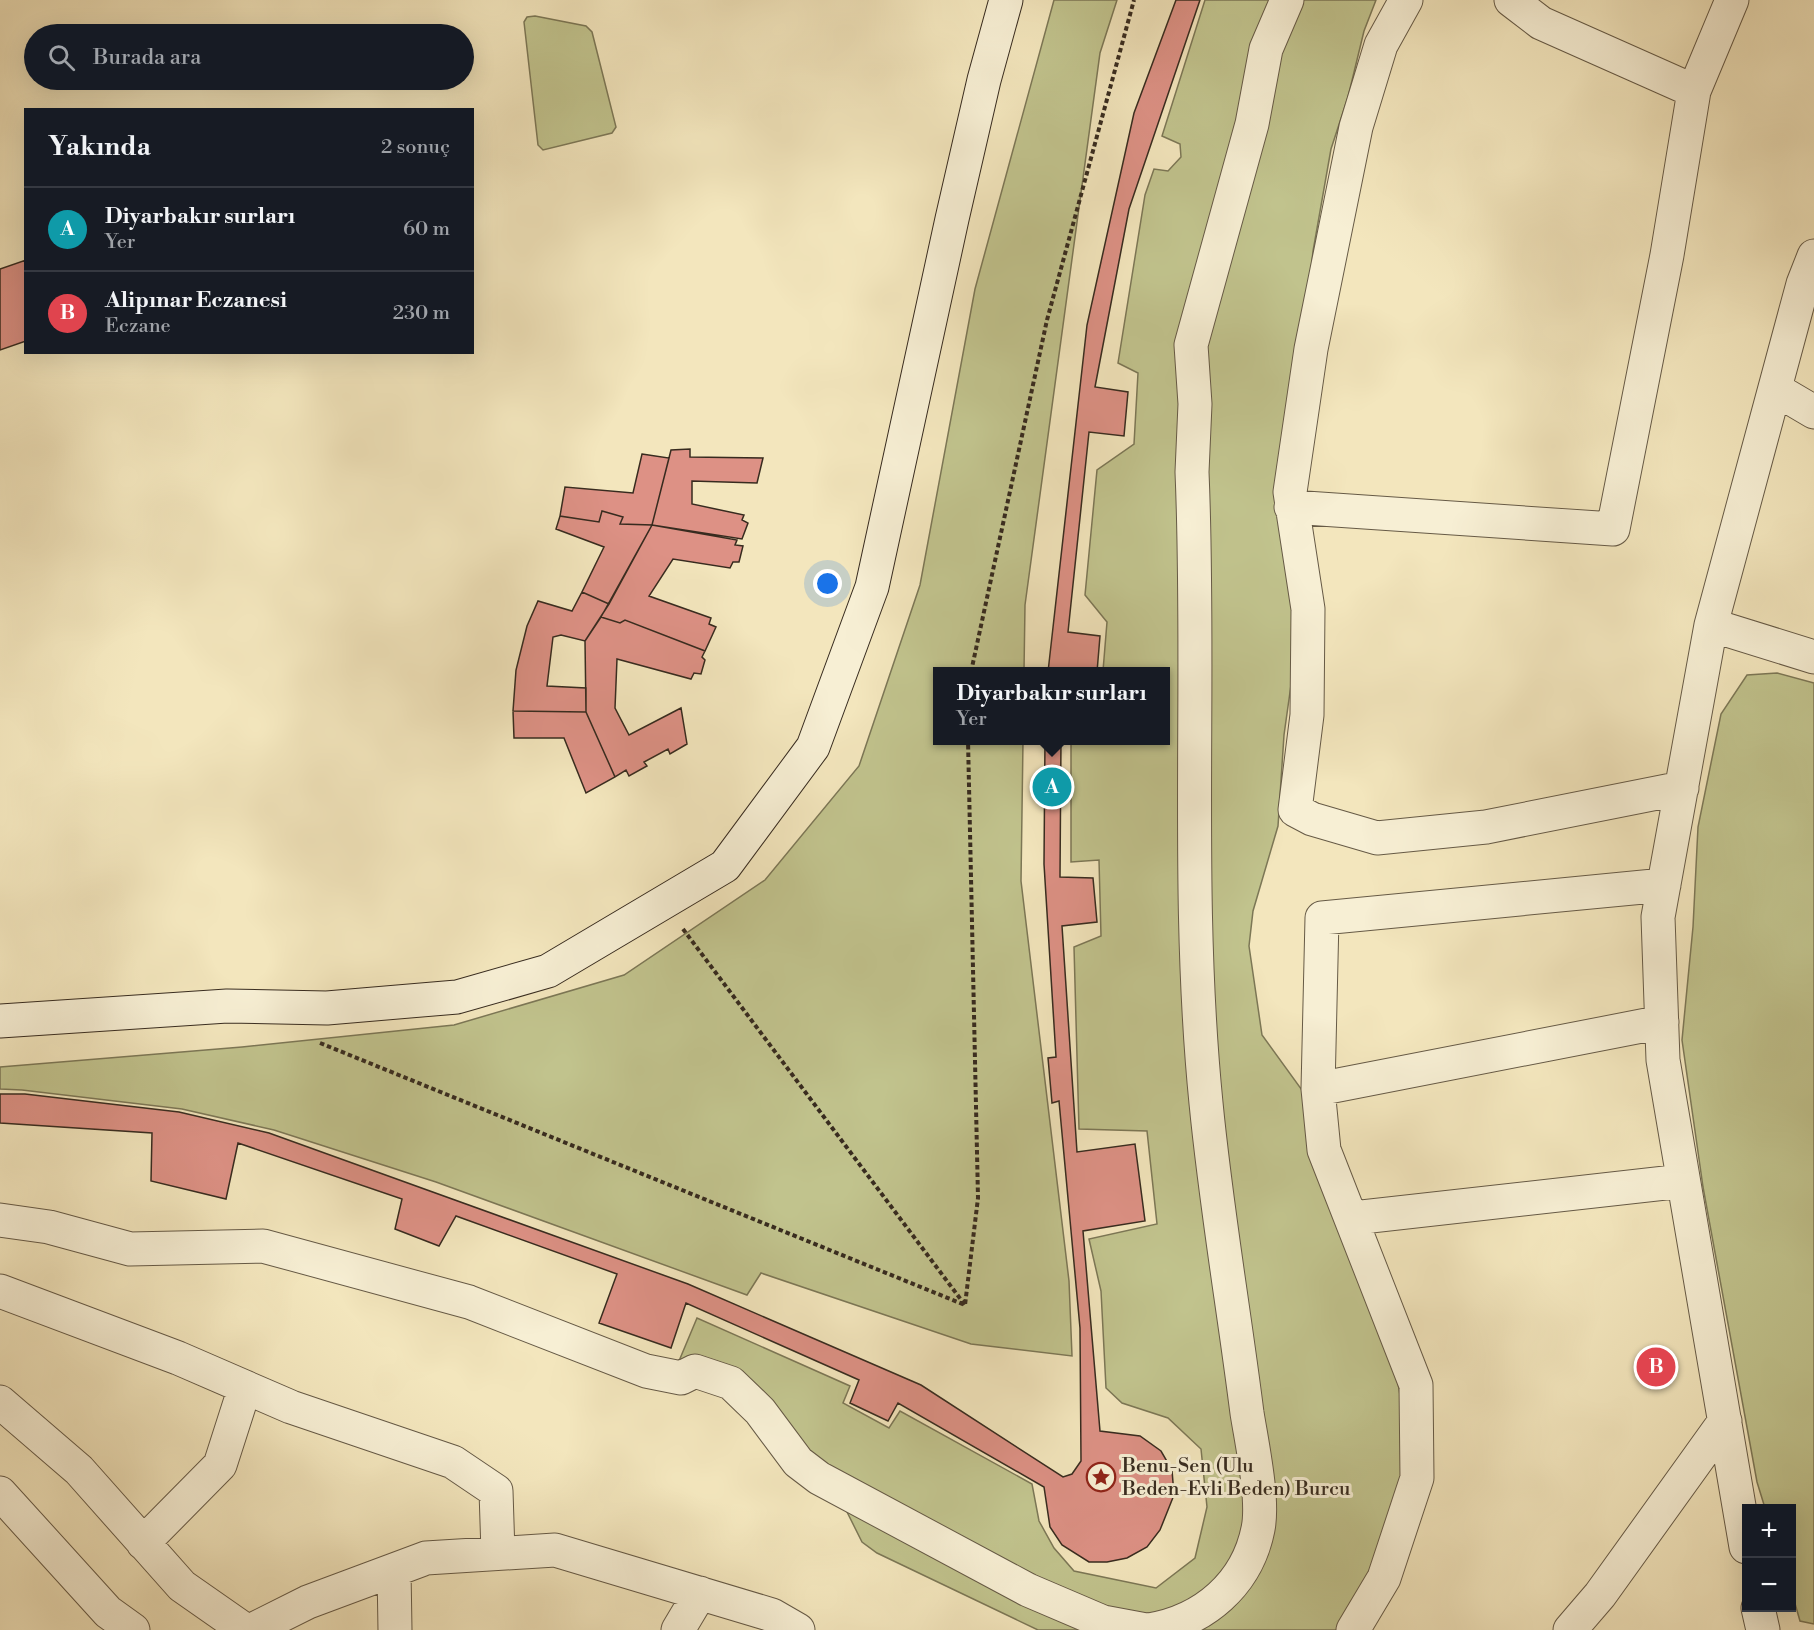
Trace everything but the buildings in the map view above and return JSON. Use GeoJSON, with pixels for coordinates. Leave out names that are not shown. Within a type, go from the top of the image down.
{"type":"FeatureCollection","features":[{"type":"Feature","properties":{"kind":"street"},"geometry":{"type":"LineString","coordinates":[[0,1021],[227,1006],[327,1008],[457,997],[548,971],[725,866],[813,747],[872,587],[951,219],[984,80],[1006,0]]}},
{"type":"Feature","properties":{"kind":"street"},"geometry":{"type":"LineString","coordinates":[[0,1220],[49,1227],[130,1249],[264,1246],[469,1302],[646,1371],[681,1378],[695,1371],[731,1383],[760,1412],[798,1462],[819,1478],[1028,1590],[1103,1622],[1148,1630],[1170,1626],[1209,1607],[1234,1584],[1252,1556],[1259,1524],[1242,1374],[1223,1254],[1199,1015],[1192,472],[1195,404],[1191,345],[1252,124],[1266,49],[1287,0]]}},
{"type":"Feature","properties":{"kind":"street"},"geometry":{"type":"LineString","coordinates":[[1406,0],[1381,45],[1356,127],[1311,349],[1290,492],[1308,609],[1307,715],[1295,810],[1312,819],[1377,837],[1486,827],[1682,788]]}},
{"type":"Feature","properties":{"kind":"street"},"geometry":{"type":"LineString","coordinates":[[1511,0],[1541,23],[1694,91]]}},
{"type":"Feature","properties":{"kind":"street"},"geometry":{"type":"LineString","coordinates":[[1291,507],[1613,529],[1667,255],[1694,91],[1730,1]]}},
{"type":"Feature","properties":{"kind":"street"},"geometry":{"type":"LineString","coordinates":[[1742,1523],[1663,1060],[1658,917],[1712,626],[1775,389],[1813,263]]}},
{"type":"Feature","properties":{"kind":"street"},"geometry":{"type":"LineString","coordinates":[[1775,389],[1814,412]]}},
{"type":"Feature","properties":{"kind":"street"},"geometry":{"type":"LineString","coordinates":[[1712,626],[1814,657]]}},
{"type":"Feature","properties":{"kind":"street"},"geometry":{"type":"LineString","coordinates":[[1353,1630],[1384,1578],[1417,1478],[1416,1385],[1353,1218],[1324,1150],[1318,1089],[1322,918],[1664,885]]}},
{"type":"Feature","properties":{"kind":"street"},"geometry":{"type":"LineString","coordinates":[[1318,1089],[1662,1022]]}},
{"type":"Feature","properties":{"kind":"street"},"geometry":{"type":"LineString","coordinates":[[1353,1218],[1683,1181]]}},
{"type":"Feature","properties":{"kind":"street"},"geometry":{"type":"LineString","coordinates":[[0,1291],[178,1358],[291,1407],[453,1462],[496,1491],[498,1553]]}},
{"type":"Feature","properties":{"kind":"street"},"geometry":{"type":"LineString","coordinates":[[143,1543],[220,1465],[245,1387]]}},
{"type":"Feature","properties":{"kind":"street"},"geometry":{"type":"LineString","coordinates":[[0,1402],[79,1470],[182,1586],[245,1630]]}},
{"type":"Feature","properties":{"kind":"street"},"geometry":{"type":"LineString","coordinates":[[1570,1630],[1600,1595],[1725,1421]]}},
{"type":"Feature","properties":{"kind":"street"},"geometry":{"type":"LineString","coordinates":[[0,1493],[108,1612],[132,1630]]}},
{"type":"Feature","properties":{"kind":"street"},"geometry":{"type":"LineString","coordinates":[[252,1630],[308,1602],[426,1558],[555,1550],[772,1615],[798,1630]]}},
{"type":"Feature","properties":{"kind":"street"},"geometry":{"type":"LineString","coordinates":[[394,1569],[395,1630]]}},
{"type":"Feature","properties":{"kind":"street"},"geometry":{"type":"LineString","coordinates":[[678,1630],[700,1593]]}},
{"type":"Feature","properties":{"kind":"street"},"geometry":{"type":"LineString","coordinates":[[1759,1612],[1762,1630]]}},
{"type":"Feature","properties":{"kind":"path"},"geometry":{"type":"LineString","coordinates":[[972,667],[1047,320],[1134,0]]}},
{"type":"Feature","properties":{"kind":"path"},"geometry":{"type":"LineString","coordinates":[[965,1305],[978,1198],[968,745]]}},
{"type":"Feature","properties":{"kind":"path"},"geometry":{"type":"LineString","coordinates":[[664,903],[965,1305]]}},
{"type":"Feature","properties":{"kind":"path"},"geometry":{"type":"LineString","coordinates":[[315,1041],[965,1305]]}},
{"type":"Feature","properties":{"kind":"green space"},"geometry":{"type":"Polygon","coordinates":[[[1054,0],[1117,0],[1100,53],[1025,605],[1024,667],[933,667],[933,745],[1023,745],[1021,881],[1069,1281],[1072,1356],[971,1344],[761,1273],[747,1295],[436,1182],[274,1130],[182,1109],[0,1089],[0,1067],[242,1047],[454,1025],[624,975],[765,880],[859,766],[920,585],[975,289],[1054,0]]]}},
{"type":"Feature","properties":{"kind":"green space"},"geometry":{"type":"Polygon","coordinates":[[[1205,0],[1376,0],[1364,31],[1348,97],[1331,149],[1313,251],[1303,351],[1298,635],[1284,735],[1278,826],[1253,911],[1249,946],[1262,1035],[1307,1097],[1395,1366],[1404,1418],[1400,1495],[1372,1583],[1336,1630],[1038,1630],[877,1553],[862,1542],[846,1510],[785,1436],[679,1361],[697,1318],[850,1386],[843,1403],[889,1428],[900,1411],[1032,1484],[1039,1521],[1054,1548],[1074,1571],[1156,1588],[1195,1558],[1207,1507],[1201,1449],[1168,1418],[1122,1403],[1106,1388],[1101,1291],[1089,1239],[1157,1224],[1147,1131],[1079,1129],[1074,947],[1101,936],[1099,860],[1071,862],[1071,745],[1170,745],[1170,667],[1103,667],[1107,622],[1085,595],[1097,470],[1134,444],[1138,373],[1118,363],[1145,195],[1154,169],[1168,171],[1181,157],[1180,144],[1162,136],[1205,0]]]}},
{"type":"Feature","properties":{"kind":"green space"},"geometry":{"type":"Polygon","coordinates":[[[535,16],[586,26],[592,32],[616,127],[612,133],[543,150],[538,145],[524,22],[527,17],[535,16]]]}},
{"type":"Feature","properties":{"kind":"green space"},"geometry":{"type":"Polygon","coordinates":[[[1777,673],[1814,683],[1814,1624],[1800,1621],[1796,1607],[1796,1504],[1764,1504],[1757,1482],[1703,1187],[1682,1040],[1693,927],[1698,827],[1721,714],[1747,675],[1777,673]]]}},
{"type":"Feature","properties":{"kind":"place","name":"Diyarbakır surları"},"geometry":{"type":"Point","coordinates":[1052,787]}},
{"type":"Feature","properties":{"kind":"place","name":"Alipınar Eczanesi"},"geometry":{"type":"Point","coordinates":[1656,1367]}},
{"type":"Feature","properties":{"kind":"place","name":"Benu-Sen (Ulu Beden-Evli Beden) Burcu"},"geometry":{"type":"Point","coordinates":[1101,1477]}}]}
